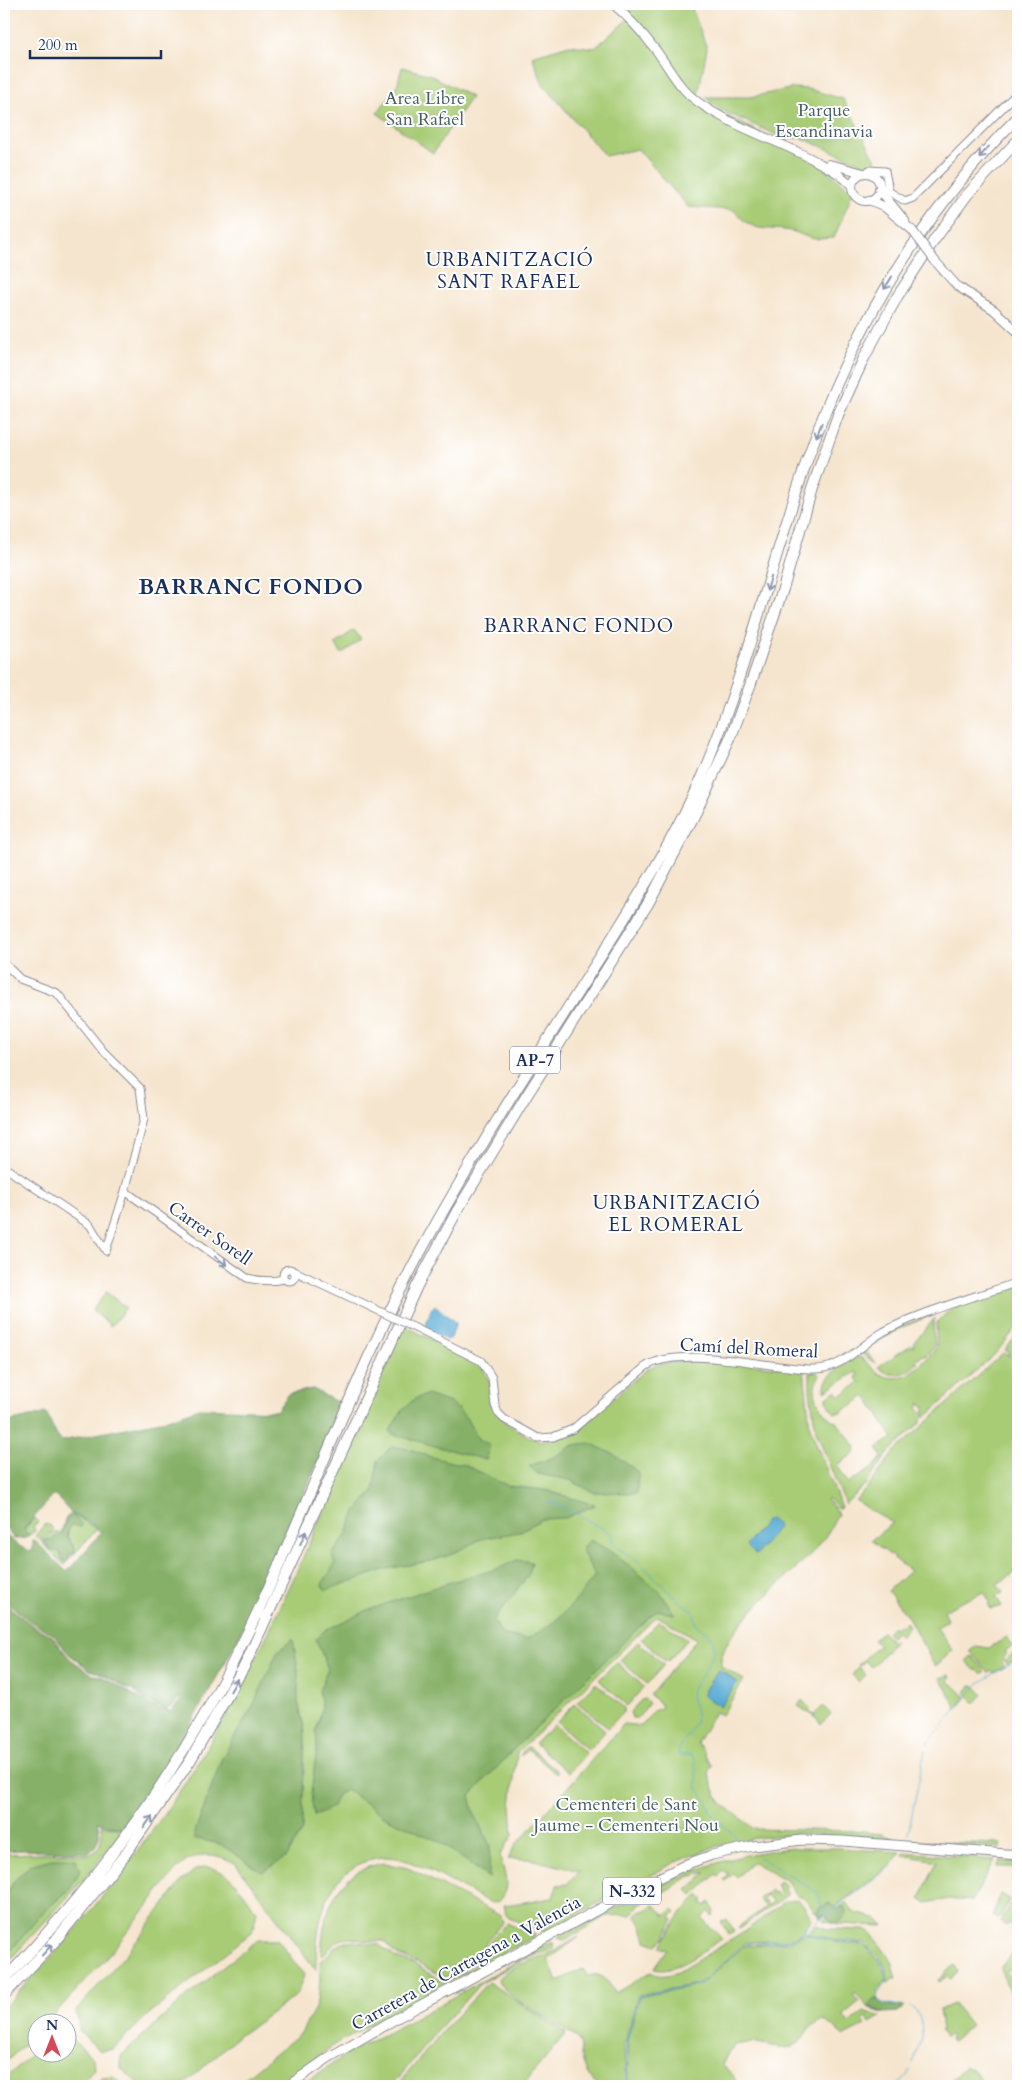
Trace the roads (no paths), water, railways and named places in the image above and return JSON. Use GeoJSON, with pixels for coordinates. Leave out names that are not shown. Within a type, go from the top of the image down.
{"type":"FeatureCollection","features":[{"type":"Feature","properties":{"kind":"highway","name":"AP-7"},"geometry":{"type":"LineString","coordinates":[[4,1980],[70,1908],[119,1847],[176,1764],[214,1698],[254,1621],[366,1364],[418,1256],[477,1152],[637,898],[687,808],[726,714],[815,440],[839,377],[860,333],[889,282],[945,200],[969,169],[1018,117]]}},
{"type":"Feature","properties":{"kind":"highway","name":"AP-7"},"geometry":{"type":"LineString","coordinates":[[4,1995],[55,1941],[124,1856],[190,1761],[245,1665],[417,1286],[457,1212],[527,1095],[649,902],[696,812],[731,737],[751,683],[783,589],[812,490],[838,415],[864,358],[897,297],[935,239],[967,195],[1018,140]]}},
{"type":"Feature","properties":{"kind":"highway","name":"Carretera de Cartagena a Valencia"},"geometry":{"type":"LineString","coordinates":[[288,2086],[328,2058],[397,2018],[642,1886],[682,1867],[712,1856],[753,1846],[802,1840],[843,1841],[1018,1855]]}},
{"type":"Feature","properties":{"kind":"highway"},"geometry":{"type":"LineString","coordinates":[[4,2000],[10,1994],[14,1985]]}},
{"type":"Feature","properties":{"kind":"main road"},"geometry":{"type":"LineString","coordinates":[[613,4],[629,18],[656,50],[670,73],[697,101],[719,115],[813,159],[845,178],[852,186],[853,192],[858,198],[884,206],[912,230]]}},
{"type":"Feature","properties":{"kind":"main road"},"geometry":{"type":"LineString","coordinates":[[813,159],[840,168],[867,172],[876,177],[880,189],[935,261],[957,286],[994,310],[1018,332]]}},
{"type":"Feature","properties":{"kind":"main road"},"geometry":{"type":"LineString","coordinates":[[852,186],[856,177],[867,172]]}},
{"type":"Feature","properties":{"kind":"main road"},"geometry":{"type":"LineString","coordinates":[[868,200],[877,196],[880,189]]}},
{"type":"Feature","properties":{"kind":"street"},"geometry":{"type":"LineString","coordinates":[[880,189],[883,188],[889,191],[904,201],[913,198],[1018,92]]}},
{"type":"Feature","properties":{"kind":"street"},"geometry":{"type":"LineString","coordinates":[[867,172],[885,172],[889,191]]}},
{"type":"Feature","properties":{"kind":"street"},"geometry":{"type":"LineString","coordinates":[[4,964],[20,979],[57,993],[103,1051],[140,1088],[145,1114],[126,1191],[106,1251],[90,1225],[4,1167]]}},
{"type":"Feature","properties":{"kind":"street","name":"Carrer Sorell"},"geometry":{"type":"LineString","coordinates":[[126,1191],[246,1278],[271,1281],[284,1279]]}},
{"type":"Feature","properties":{"kind":"street"},"geometry":{"type":"LineString","coordinates":[[289,1269],[294,1275],[288,1281],[284,1279],[283,1274],[285,1270],[289,1269]]}},
{"type":"Feature","properties":{"kind":"street","name":"Camí del Romeral"},"geometry":{"type":"LineString","coordinates":[[294,1275],[308,1278],[481,1361],[492,1378],[495,1404],[500,1416],[534,1437],[548,1438],[567,1432],[580,1425],[645,1368],[656,1362],[672,1358],[710,1359],[758,1362],[806,1369],[833,1367],[884,1332],[935,1310],[977,1295],[1003,1289],[1018,1281]]}},
{"type":"Feature","properties":{"kind":"water"},"geometry":{"type":"Polygon","coordinates":[[[435,1305],[456,1323],[451,1338],[447,1340],[425,1328],[431,1309],[435,1305]]]}},
{"type":"Feature","properties":{"kind":"water"},"geometry":{"type":"Polygon","coordinates":[[[770,1519],[778,1527],[756,1555],[746,1545],[767,1520],[770,1519]]]}},
{"type":"Feature","properties":{"kind":"water"},"geometry":{"type":"Polygon","coordinates":[[[718,1670],[737,1682],[720,1707],[704,1696],[705,1689],[718,1670]]]}},
{"type":"Feature","properties":{"kind":"waterway"},"geometry":{"type":"LineString","coordinates":[[548,1502],[564,1507],[612,1534],[612,1544],[638,1561],[680,1602],[693,1611],[697,1626],[710,1634],[713,1639],[714,1649],[711,1660],[691,1694],[696,1713],[695,1722],[681,1745],[678,1755],[691,1755],[695,1760],[697,1786],[708,1804],[710,1812],[736,1837]]}},
{"type":"Feature","properties":{"kind":"waterway"},"geometry":{"type":"LineString","coordinates":[[927,1744],[979,1683],[1018,1659]]}},
{"type":"Feature","properties":{"kind":"waterway"},"geometry":{"type":"LineString","coordinates":[[908,1834],[925,1750]]}},
{"type":"Feature","properties":{"kind":"waterway"},"geometry":{"type":"LineString","coordinates":[[759,1857],[818,1893],[821,1905],[820,1914]]}},
{"type":"Feature","properties":{"kind":"waterway"},"geometry":{"type":"LineString","coordinates":[[756,1943],[795,1938],[892,1866]]}},
{"type":"Feature","properties":{"kind":"waterway"},"geometry":{"type":"LineString","coordinates":[[810,1922],[804,1929],[807,1934],[836,1941],[853,1942],[871,1950],[880,1960],[887,1979],[878,1998],[882,2003],[902,2006]]}},
{"type":"Feature","properties":{"kind":"waterway"},"geometry":{"type":"LineString","coordinates":[[627,2086],[626,2041],[639,1996],[702,1983],[740,1947],[752,1943]]}},
{"type":"Feature","properties":{"kind":"waterway"},"geometry":{"type":"LineString","coordinates":[[910,2006],[920,2018],[922,2025],[922,2033],[913,2063]]}},
{"type":"Feature","properties":{"kind":"waterway"},"geometry":{"type":"LineString","coordinates":[[896,2086],[906,2077],[910,2070]]}},
{"type":"Feature","properties":{"kind":"district","name":"URBANITZACIÓ SANT RAFAEL"},"geometry":{"type":"Point","coordinates":[509,270]}},
{"type":"Feature","properties":{"kind":"district","name":"BARRANC FONDO"},"geometry":{"type":"Point","coordinates":[251,586]}},
{"type":"Feature","properties":{"kind":"district","name":"BARRANC FONDO"},"geometry":{"type":"Point","coordinates":[579,625]}},
{"type":"Feature","properties":{"kind":"district","name":"URBANITZACIÓ EL ROMERAL"},"geometry":{"type":"Point","coordinates":[676,1213]}},
{"type":"Feature","properties":{"kind":"park label","name":"Area Libre San Rafael"},"geometry":{"type":"Point","coordinates":[425,108]}},
{"type":"Feature","properties":{"kind":"park label","name":"Parque Escandinavia"},"geometry":{"type":"Point","coordinates":[824,120]}},
{"type":"Feature","properties":{"kind":"park label","name":"Cementeri de Sant Jaume - Cementeri Nou"},"geometry":{"type":"Point","coordinates":[626,1814]}}]}
